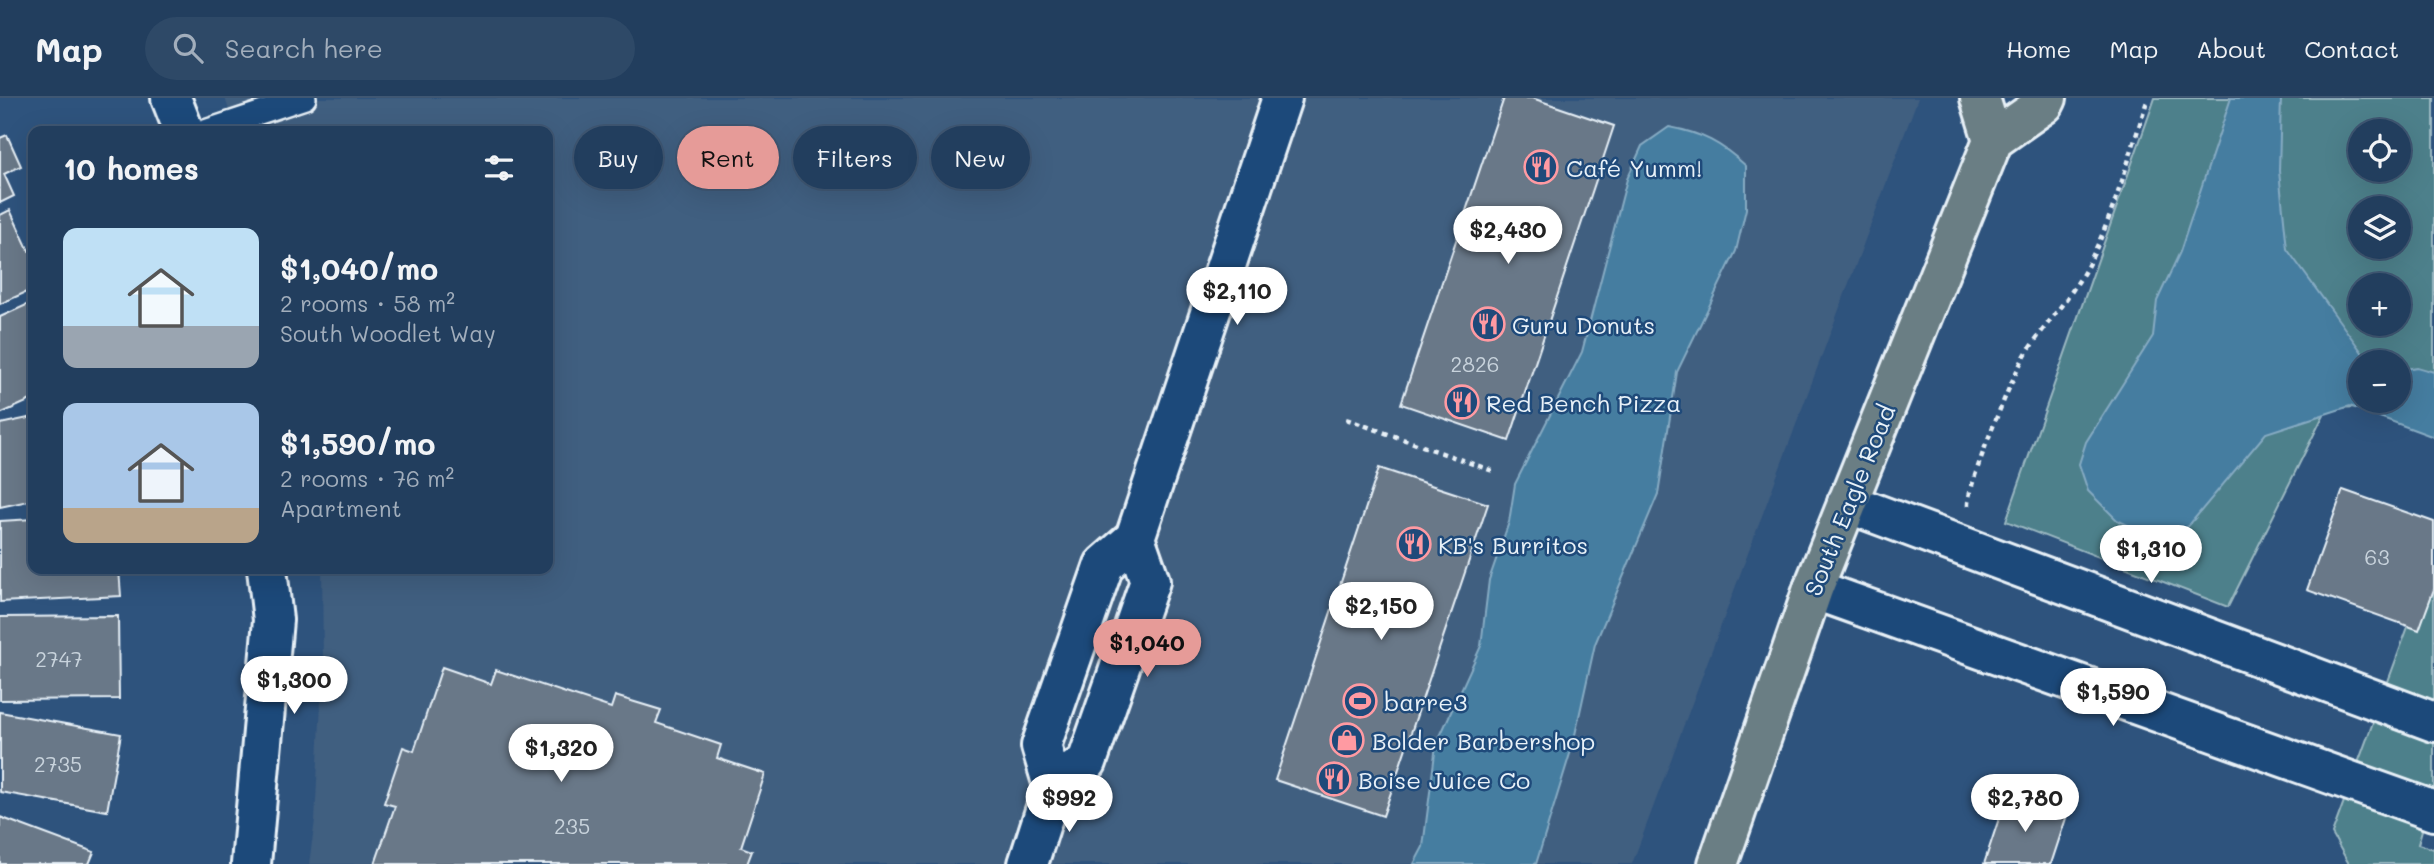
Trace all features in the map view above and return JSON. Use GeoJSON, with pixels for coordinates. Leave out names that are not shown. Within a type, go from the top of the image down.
{"type":"FeatureCollection","features":[{"type":"Feature","properties":{"kind":"highway"},"geometry":{"type":"LineString","coordinates":[[1980,98],[1993,141],[2044,104],[2046,98]]}},
{"type":"Feature","properties":{"kind":"highway","name":"South Eagle Road"},"geometry":{"type":"LineString","coordinates":[[1718,864],[1813,589],[1993,141]]}},
{"type":"Feature","properties":{"kind":"street"},"geometry":{"type":"LineString","coordinates":[[171,98],[182,126]]}},
{"type":"Feature","properties":{"kind":"street"},"geometry":{"type":"LineString","coordinates":[[1028,864],[1053,786],[1087,762],[1150,581],[1135,538],[1282,98]]}},
{"type":"Feature","properties":{"kind":"street"},"geometry":{"type":"LineString","coordinates":[[1847,503],[2434,722]]}},
{"type":"Feature","properties":{"kind":"street"},"geometry":{"type":"LineString","coordinates":[[251,864],[273,620],[268,574]]}},
{"type":"Feature","properties":{"kind":"street"},"geometry":{"type":"LineString","coordinates":[[1813,589],[2434,811]]}},
{"type":"Feature","properties":{"kind":"lane"},"geometry":{"type":"LineString","coordinates":[[220,126],[305,98]]}},
{"type":"Feature","properties":{"kind":"path"},"geometry":{"type":"LineString","coordinates":[[1969,510],[1967,498],[1974,475],[2017,368],[2071,296],[2089,263],[2106,224],[2148,98]]}},
{"type":"Feature","properties":{"kind":"path"},"geometry":{"type":"LineString","coordinates":[[1346,419],[1493,471]]}},
{"type":"Feature","properties":{"kind":"shaded area"},"geometry":{"type":"Polygon","coordinates":[[[225,98],[1918,98],[1632,864],[309,864],[315,820],[323,662],[322,574],[553,574],[553,126],[234,126],[225,98]]]}},
{"type":"Feature","properties":{"kind":"shaded area"},"geometry":{"type":"Polygon","coordinates":[[[2231,98],[2281,98],[2279,171],[2287,249],[2360,350],[2348,350],[2348,407],[2266,433],[2185,530],[2149,535],[2117,520],[2088,491],[2079,464],[2086,442],[2153,336],[2157,301],[2180,252],[2231,98]]]}},
{"type":"Feature","properties":{"kind":"shaded area"},"geometry":{"type":"Polygon","coordinates":[[[1669,127],[1710,140],[1746,166],[1746,209],[1736,251],[1677,372],[1658,494],[1595,644],[1573,744],[1536,864],[1414,864],[1423,847],[1436,745],[1481,646],[1489,580],[1509,522],[1515,484],[1582,352],[1627,179],[1642,146],[1669,127]]]}},
{"type":"Feature","properties":{"kind":"shaded area"},"geometry":{"type":"Polygon","coordinates":[[[2411,368],[2434,372],[2434,437],[2369,413],[2411,413],[2411,368]]]}},
{"type":"Feature","properties":{"kind":"green space"},"geometry":{"type":"Polygon","coordinates":[[[2155,98],[2434,98],[2434,405],[2411,406],[2411,350],[2348,350],[2348,407],[2327,408],[2228,607],[2006,521],[2155,98]]]}},
{"type":"Feature","properties":{"kind":"green space"},"geometry":{"type":"Polygon","coordinates":[[[2434,556],[2434,788],[2418,844],[2434,849],[2434,864],[2349,864],[2332,834],[2434,556]]]}},
{"type":"Feature","properties":{"kind":"building"},"geometry":{"type":"Polygon","coordinates":[[[1504,98],[1532,98],[1614,126],[1509,441],[1401,404],[1504,98]]]}},
{"type":"Feature","properties":{"kind":"building"},"geometry":{"type":"Polygon","coordinates":[[[7,135],[21,166],[4,174],[14,196],[0,203],[0,138],[7,135]]]}},
{"type":"Feature","properties":{"kind":"building"},"geometry":{"type":"Polygon","coordinates":[[[10,210],[28,249],[28,291],[0,304],[0,215],[10,210]]]}},
{"type":"Feature","properties":{"kind":"building"},"geometry":{"type":"Polygon","coordinates":[[[28,304],[28,401],[0,414],[0,317],[28,304]]]}},
{"type":"Feature","properties":{"kind":"building"},"geometry":{"type":"Polygon","coordinates":[[[28,418],[28,501],[0,507],[0,424],[28,418]]]}},
{"type":"Feature","properties":{"kind":"building"},"geometry":{"type":"Polygon","coordinates":[[[1379,468],[1488,504],[1383,816],[1275,780],[1379,468]]]}},
{"type":"Feature","properties":{"kind":"building"},"geometry":{"type":"Polygon","coordinates":[[[2343,490],[2434,522],[2434,589],[2419,630],[2307,590],[2343,490]]]}},
{"type":"Feature","properties":{"kind":"building"},"geometry":{"type":"Polygon","coordinates":[[[28,519],[28,574],[119,574],[121,596],[0,602],[0,521],[28,519]]]}},
{"type":"Feature","properties":{"kind":"building"},"geometry":{"type":"Polygon","coordinates":[[[118,616],[119,699],[0,700],[0,617],[118,616]]]}},
{"type":"Feature","properties":{"kind":"building"},"geometry":{"type":"Polygon","coordinates":[[[442,667],[491,684],[496,670],[611,708],[615,696],[661,710],[656,723],[721,745],[717,758],[765,774],[741,847],[752,851],[747,864],[375,864],[395,806],[384,803],[403,747],[414,751],[442,667]]]}},
{"type":"Feature","properties":{"kind":"building"},"geometry":{"type":"Polygon","coordinates":[[[0,712],[121,734],[107,811],[0,792],[0,712]]]}},
{"type":"Feature","properties":{"kind":"building"},"geometry":{"type":"Polygon","coordinates":[[[2007,794],[2067,815],[2051,864],[1984,864],[2007,794]]]}},
{"type":"Feature","properties":{"kind":"building"},"geometry":{"type":"Polygon","coordinates":[[[0,817],[94,852],[89,864],[0,864],[0,817]]]}},
{"type":"Feature","properties":{"kind":"place","name":"Café Yumm!"},"geometry":{"type":"Point","coordinates":[1541,167]}},
{"type":"Feature","properties":{"kind":"place","name":"Guru Donuts"},"geometry":{"type":"Point","coordinates":[1488,324]}},
{"type":"Feature","properties":{"kind":"place","name":"Red Bench Pizza"},"geometry":{"type":"Point","coordinates":[1462,402]}},
{"type":"Feature","properties":{"kind":"place","name":"KB's Burritos"},"geometry":{"type":"Point","coordinates":[1414,544]}},
{"type":"Feature","properties":{"kind":"place","name":"barre3"},"geometry":{"type":"Point","coordinates":[1360,701]}},
{"type":"Feature","properties":{"kind":"place","name":"Bolder Barbershop"},"geometry":{"type":"Point","coordinates":[1347,740]}},
{"type":"Feature","properties":{"kind":"place","name":"Boise Juice Co"},"geometry":{"type":"Point","coordinates":[1334,779]}}]}
